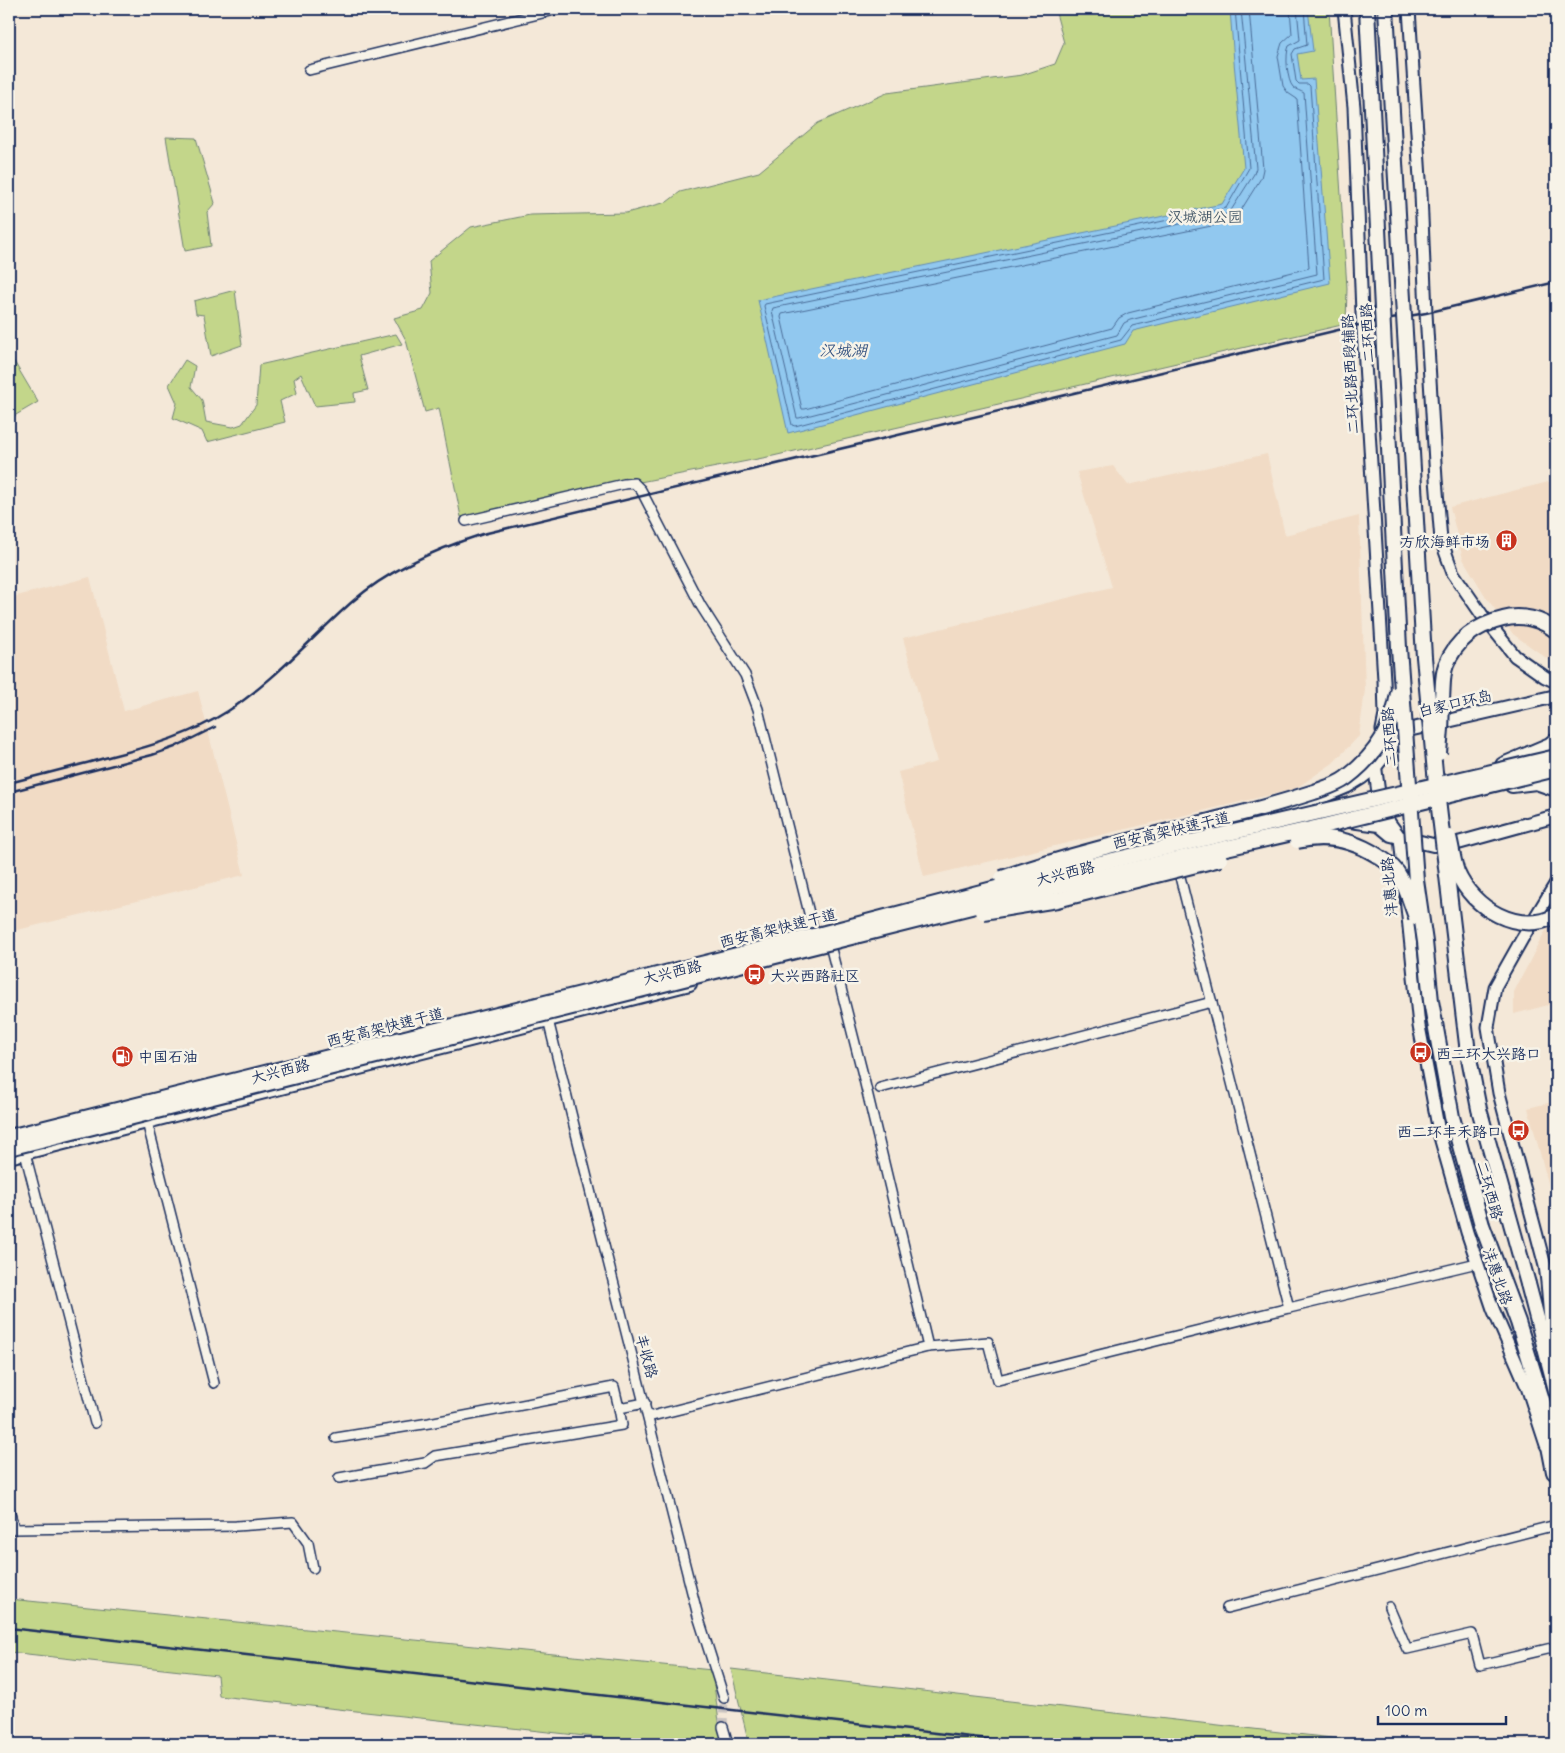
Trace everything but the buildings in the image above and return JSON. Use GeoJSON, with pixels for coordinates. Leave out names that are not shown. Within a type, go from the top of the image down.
{"type":"FeatureCollection","features":[{"type":"Feature","properties":{"kind":"highway","name":"二环西路"},"geometry":{"type":"LineString","coordinates":[[1367,9],[1399,648],[1416,880],[1426,942],[1431,1001],[1452,1118],[1482,1225],[1518,1322],[1556,1445]]}},
{"type":"Feature","properties":{"kind":"highway","name":"二环西路"},"geometry":{"type":"LineString","coordinates":[[1386,9],[1424,657],[1436,783],[1468,1053],[1479,1109],[1528,1284],[1544,1316],[1556,1390]]}},
{"type":"Feature","properties":{"kind":"highway"},"geometry":{"type":"LineString","coordinates":[[1556,631],[1539,620],[1523,617],[1506,618],[1488,622],[1473,630],[1462,640],[1446,666],[1443,680],[1441,738],[1436,783],[1457,871],[1469,892],[1482,906],[1498,916],[1523,923],[1549,920],[1556,916]]}},
{"type":"Feature","properties":{"kind":"highway"},"geometry":{"type":"LineString","coordinates":[[911,916],[1044,863],[1281,803],[1329,787],[1345,779],[1365,762],[1376,749],[1392,717],[1399,687],[1399,648]]}},
{"type":"Feature","properties":{"kind":"highway"},"geometry":{"type":"LineString","coordinates":[[1490,774],[1507,763],[1530,755],[1556,740]]}},
{"type":"Feature","properties":{"kind":"highway","name":"西安高架快速干道"},"geometry":{"type":"LineString","coordinates":[[9,1148],[911,916],[1027,880],[1490,774],[1556,757]]}},
{"type":"Feature","properties":{"kind":"highway","name":"西安高架快速干道"},"geometry":{"type":"LineString","coordinates":[[9,1138],[821,934],[1027,893],[1319,828],[1556,768]]}},
{"type":"Feature","properties":{"kind":"highway"},"geometry":{"type":"LineString","coordinates":[[1479,788],[1536,782],[1556,788]]}},
{"type":"Feature","properties":{"kind":"highway"},"geometry":{"type":"LineString","coordinates":[[911,916],[1057,900],[1309,838],[1333,838],[1362,846],[1382,859],[1400,876],[1419,928],[1431,1001]]}},
{"type":"Feature","properties":{"kind":"highway"},"geometry":{"type":"LineString","coordinates":[[1544,1316],[1551,1338]]}},
{"type":"Feature","properties":{"kind":"highway"},"geometry":{"type":"LineString","coordinates":[[1540,1393],[1555,1476]]}},
{"type":"Feature","properties":{"kind":"main road","name":"二环北路西段辅路"},"geometry":{"type":"LineString","coordinates":[[1344,9],[1354,107],[1362,313],[1385,715],[1375,767]]}},
{"type":"Feature","properties":{"kind":"main road"},"geometry":{"type":"LineString","coordinates":[[1409,9],[1441,540],[1453,573],[1482,615],[1515,656],[1545,677],[1556,682]]}},
{"type":"Feature","properties":{"kind":"main road","name":"白家口环岛"},"geometry":{"type":"LineString","coordinates":[[1375,767],[1404,731],[1556,696]]}},
{"type":"Feature","properties":{"kind":"main road"},"geometry":{"type":"LineString","coordinates":[[1375,767],[1380,812],[1400,838],[1433,845],[1452,844],[1556,816]]}},
{"type":"Feature","properties":{"kind":"main road","name":"大兴西路"},"geometry":{"type":"LineString","coordinates":[[9,1131],[1094,859],[1318,799],[1348,786],[1375,767]]}},
{"type":"Feature","properties":{"kind":"main road","name":"大兴西路"},"geometry":{"type":"LineString","coordinates":[[9,1157],[548,1020],[1352,820],[1379,825],[1391,835],[1400,838]]}},
{"type":"Feature","properties":{"kind":"main road","name":"沣惠北路"},"geometry":{"type":"LineString","coordinates":[[1400,838],[1419,1026],[1440,1137],[1466,1232],[1493,1309],[1527,1387],[1555,1476]]}},
{"type":"Feature","properties":{"kind":"main road"},"geometry":{"type":"LineString","coordinates":[[1544,1316],[1547,1281],[1499,1094],[1488,1027],[1495,987],[1556,883]]}},
{"type":"Feature","properties":{"kind":"main road"},"geometry":{"type":"LineString","coordinates":[[1540,1248],[1556,1277]]}},
{"type":"Feature","properties":{"kind":"main road"},"geometry":{"type":"LineString","coordinates":[[1544,1316],[1556,1305]]}},
{"type":"Feature","properties":{"kind":"main road"},"geometry":{"type":"LineString","coordinates":[[1551,1338],[1556,1358]]}},
{"type":"Feature","properties":{"kind":"street"},"geometry":{"type":"LineString","coordinates":[[309,70],[559,9]]}},
{"type":"Feature","properties":{"kind":"street"},"geometry":{"type":"LineString","coordinates":[[466,521],[624,484],[634,483],[641,490],[701,606],[745,675],[758,709],[813,929]]}},
{"type":"Feature","properties":{"kind":"street"},"geometry":{"type":"LineString","coordinates":[[1177,863],[1289,1308]]}},
{"type":"Feature","properties":{"kind":"street"},"geometry":{"type":"LineString","coordinates":[[831,949],[928,1348]]}},
{"type":"Feature","properties":{"kind":"street"},"geometry":{"type":"LineString","coordinates":[[880,1088],[1212,1002]]}},
{"type":"Feature","properties":{"kind":"street","name":"丰收路"},"geometry":{"type":"LineString","coordinates":[[548,1020],[698,1616],[724,1698]]}},
{"type":"Feature","properties":{"kind":"street"},"geometry":{"type":"LineString","coordinates":[[147,1122],[214,1383]]}},
{"type":"Feature","properties":{"kind":"street"},"geometry":{"type":"LineString","coordinates":[[25,1153],[95,1423]]}},
{"type":"Feature","properties":{"kind":"street"},"geometry":{"type":"LineString","coordinates":[[648,1417],[928,1348],[988,1342],[998,1380],[1477,1263]]}},
{"type":"Feature","properties":{"kind":"street"},"geometry":{"type":"LineString","coordinates":[[336,1438],[429,1424],[614,1387],[622,1425],[435,1456],[425,1463],[339,1478]]}},
{"type":"Feature","properties":{"kind":"street"},"geometry":{"type":"LineString","coordinates":[[619,1408],[645,1403]]}},
{"type":"Feature","properties":{"kind":"street"},"geometry":{"type":"LineString","coordinates":[[9,1509],[14,1530],[236,1526],[293,1522],[308,1543],[313,1568]]}},
{"type":"Feature","properties":{"kind":"street"},"geometry":{"type":"LineString","coordinates":[[1227,1608],[1556,1525]]}},
{"type":"Feature","properties":{"kind":"street"},"geometry":{"type":"LineString","coordinates":[[1389,1607],[1407,1649],[1472,1634],[1480,1665],[1556,1647]]}},
{"type":"Feature","properties":{"kind":"street"},"geometry":{"type":"LineString","coordinates":[[723,1727],[728,1744]]}},
{"type":"Feature","properties":{"kind":"shaded area"},"geometry":{"type":"Polygon","coordinates":[[[1267,454],[1285,535],[1359,516],[1365,690],[1359,736],[1333,763],[1295,789],[924,877],[898,772],[937,762],[903,638],[1112,587],[1077,472],[1113,466],[1128,485],[1267,454]]]}},
{"type":"Feature","properties":{"kind":"shaded area","name":"方欣海鲜市场"},"geometry":{"type":"Polygon","coordinates":[[[1556,480],[1556,665],[1513,634],[1486,597],[1463,559],[1450,507],[1556,480]]]}},
{"type":"Feature","properties":{"kind":"shaded area"},"geometry":{"type":"Polygon","coordinates":[[[90,577],[124,711],[198,691],[244,875],[9,932],[9,598],[90,577]]]}},
{"type":"Feature","properties":{"kind":"shaded area"},"geometry":{"type":"Polygon","coordinates":[[[1556,916],[1556,1003],[1514,1014],[1514,992],[1543,935],[1556,916]]]}},
{"type":"Feature","properties":{"kind":"shaded area"},"geometry":{"type":"Polygon","coordinates":[[[1556,1101],[1556,1213],[1528,1108],[1556,1101]]]}},
{"type":"Feature","properties":{"kind":"green space","name":"汉城湖公园"},"geometry":{"type":"Polygon","coordinates":[[[1055,9],[1329,9],[1347,288],[1346,324],[773,456],[461,517],[439,408],[425,412],[406,340],[394,318],[423,310],[432,293],[429,261],[471,227],[530,215],[626,213],[667,202],[680,192],[759,172],[818,123],[887,93],[1022,75],[1055,64],[1064,43],[1055,9]]]}},
{"type":"Feature","properties":{"kind":"green space"},"geometry":{"type":"Polygon","coordinates":[[[166,137],[196,138],[215,203],[207,212],[211,246],[185,251],[166,137]]]}},
{"type":"Feature","properties":{"kind":"green space"},"geometry":{"type":"Polygon","coordinates":[[[235,290],[242,345],[211,356],[204,315],[196,314],[194,301],[235,290]]]}},
{"type":"Feature","properties":{"kind":"green space"},"geometry":{"type":"Polygon","coordinates":[[[396,334],[402,344],[359,356],[368,390],[354,393],[355,402],[315,406],[301,374],[294,379],[297,393],[280,401],[285,422],[207,442],[202,431],[173,418],[177,403],[169,385],[185,360],[195,366],[191,387],[202,400],[206,422],[233,427],[242,424],[256,405],[259,365],[396,334]]]}},
{"type":"Feature","properties":{"kind":"green space"},"geometry":{"type":"Polygon","coordinates":[[[9,353],[38,402],[9,419],[9,353]]]}},
{"type":"Feature","properties":{"kind":"green space"},"geometry":{"type":"Polygon","coordinates":[[[9,1599],[712,1670],[722,1744],[658,1744],[219,1696],[217,1675],[9,1652],[9,1599]]]}},
{"type":"Feature","properties":{"kind":"green space"},"geometry":{"type":"Polygon","coordinates":[[[731,1669],[1384,1744],[749,1744],[731,1669]]]}},
{"type":"Feature","properties":{"kind":"water","name":"汉城湖"},"geometry":{"type":"Polygon","coordinates":[[[1230,9],[1308,9],[1313,51],[1297,54],[1301,80],[1314,79],[1330,283],[1133,331],[1125,344],[788,433],[758,300],[1222,204],[1244,168],[1230,9]]]}},
{"type":"Feature","properties":{"kind":"tunnel"},"geometry":{"type":"LineString","coordinates":[[723,1727],[724,1698]]}},
{"type":"Feature","properties":{"kind":"railway"},"geometry":{"type":"LineString","coordinates":[[9,783],[142,748],[186,733],[214,719],[261,686],[337,615],[382,579],[431,553],[483,534],[1363,324],[1426,313],[1556,282]]}},
{"type":"Feature","properties":{"kind":"railway"},"geometry":{"type":"LineString","coordinates":[[9,792],[152,755],[175,747],[215,727]]}},
{"type":"Feature","properties":{"kind":"railway"},"geometry":{"type":"LineString","coordinates":[[9,1628],[1032,1744]]}},
{"type":"Feature","properties":{"kind":"place","name":"方欣海鲜市场"},"geometry":{"type":"Point","coordinates":[1506,541]}},
{"type":"Feature","properties":{"kind":"place","name":"大兴西路社区"},"geometry":{"type":"Point","coordinates":[754,975]}},
{"type":"Feature","properties":{"kind":"place","name":"西二环大兴路口"},"geometry":{"type":"Point","coordinates":[1420,1053]}},
{"type":"Feature","properties":{"kind":"place","name":"中国石油"},"geometry":{"type":"Point","coordinates":[122,1056]}},
{"type":"Feature","properties":{"kind":"place","name":"西二环丰禾路口"},"geometry":{"type":"Point","coordinates":[1518,1131]}}]}
